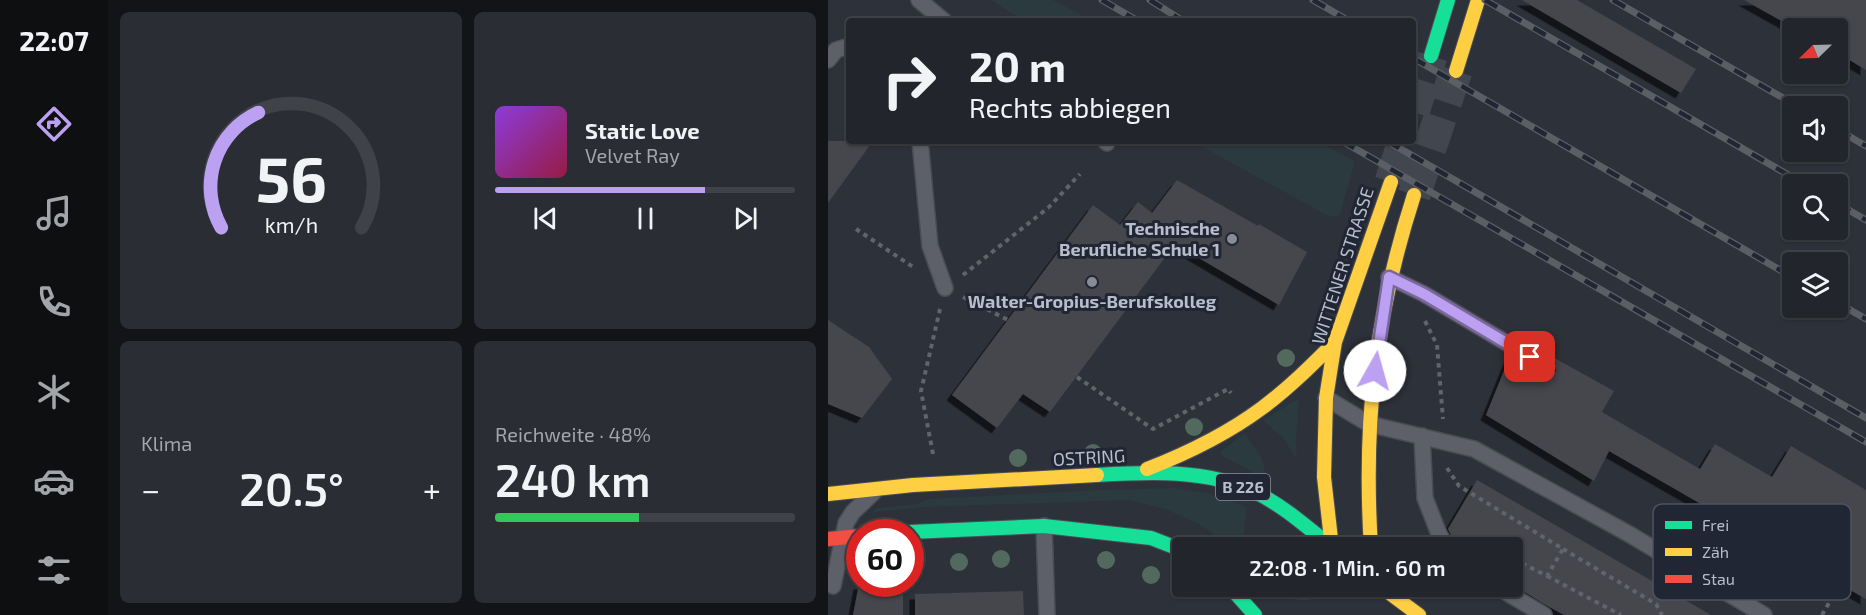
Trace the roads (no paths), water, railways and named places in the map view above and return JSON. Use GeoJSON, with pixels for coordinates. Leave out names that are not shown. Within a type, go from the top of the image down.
{"type":"FeatureCollection","features":[{"type":"Feature","properties":{"kind":"main road"},"geometry":{"type":"LineString","coordinates":[[1431,56],[1448,0]]}},
{"type":"Feature","properties":{"kind":"main road"},"geometry":{"type":"LineString","coordinates":[[1456,71],[1478,0]]}},
{"type":"Feature","properties":{"kind":"main road","name":"WITTENER STRASSE"},"geometry":{"type":"LineString","coordinates":[[1331,537],[1324,477],[1326,398],[1335,342],[1391,182]]}},
{"type":"Feature","properties":{"kind":"main road"},"geometry":{"type":"LineString","coordinates":[[1371,537],[1368,478],[1370,424],[1378,341],[1389,277],[1414,195]]}},
{"type":"Feature","properties":{"kind":"main road","name":"B 226"},"geometry":{"type":"LineString","coordinates":[[1137,473],[1189,452],[1250,417],[1287,388],[1335,342]]}},
{"type":"Feature","properties":{"kind":"main road","name":"OSTRING"},"geometry":{"type":"LineString","coordinates":[[828,494],[939,483],[1137,473],[1206,478],[1242,487],[1264,496],[1285,509],[1320,537]]}},
{"type":"Feature","properties":{"kind":"main road"},"geometry":{"type":"LineString","coordinates":[[924,531],[1044,526],[1151,538],[1172,546]]}},
{"type":"Feature","properties":{"kind":"main road"},"geometry":{"type":"LineString","coordinates":[[1239,597],[1256,615]]}},
{"type":"Feature","properties":{"kind":"main road"},"geometry":{"type":"LineString","coordinates":[[1388,597],[1419,615]]}},
{"type":"Feature","properties":{"kind":"lane"},"geometry":{"type":"LineString","coordinates":[[919,0],[940,18]]}},
{"type":"Feature","properties":{"kind":"lane"},"geometry":{"type":"LineString","coordinates":[[828,60],[836,50],[846,47]]}},
{"type":"Feature","properties":{"kind":"lane"},"geometry":{"type":"LineString","coordinates":[[920,144],[930,246],[945,288]]}},
{"type":"Feature","properties":{"kind":"lane"},"geometry":{"type":"LineString","coordinates":[[1389,277],[1424,294],[1547,367]]}},
{"type":"Feature","properties":{"kind":"lane"},"geometry":{"type":"LineString","coordinates":[[1326,398],[1370,424],[1474,449],[1653,548]]}},
{"type":"Feature","properties":{"kind":"lane"},"geometry":{"type":"LineString","coordinates":[[1422,436],[1425,498],[1441,537]]}},
{"type":"Feature","properties":{"kind":"lane"},"geometry":{"type":"LineString","coordinates":[[833,586],[836,538],[849,516],[877,489]]}},
{"type":"Feature","properties":{"kind":"lane"},"geometry":{"type":"LineString","coordinates":[[1044,526],[1047,615]]}},
{"type":"Feature","properties":{"kind":"lane"},"geometry":{"type":"LineString","coordinates":[[1514,597],[1544,615]]}},
{"type":"Feature","properties":{"kind":"lane"},"geometry":{"type":"LineString","coordinates":[[1739,600],[1764,615]]}},
{"type":"Feature","properties":{"kind":"tunnel"},"geometry":{"type":"LineString","coordinates":[[1416,103],[1431,56]]}},
{"type":"Feature","properties":{"kind":"tunnel"},"geometry":{"type":"LineString","coordinates":[[1414,195],[1456,71]]}},
{"type":"Feature","properties":{"kind":"tunnel"},"geometry":{"type":"LineString","coordinates":[[1391,182],[1403,144]]}},
{"type":"Feature","properties":{"kind":"railway"},"geometry":{"type":"LineString","coordinates":[[1102,0],[1133,18]]}},
{"type":"Feature","properties":{"kind":"railway"},"geometry":{"type":"LineString","coordinates":[[1150,0],[1178,18]]}},
{"type":"Feature","properties":{"kind":"railway"},"geometry":{"type":"LineString","coordinates":[[1313,0],[1344,18]]}},
{"type":"Feature","properties":{"kind":"railway"},"geometry":{"type":"LineString","coordinates":[[1485,0],[1787,174]]}},
{"type":"Feature","properties":{"kind":"railway"},"geometry":{"type":"LineString","coordinates":[[1613,0],[1782,97]]}},
{"type":"Feature","properties":{"kind":"railway"},"geometry":{"type":"LineString","coordinates":[[1416,60],[1782,271]]}},
{"type":"Feature","properties":{"kind":"railway"},"geometry":{"type":"LineString","coordinates":[[1848,136],[1866,146]]}},
{"type":"Feature","properties":{"kind":"railway"},"geometry":{"type":"LineString","coordinates":[[1347,144],[1866,442]]}},
{"type":"Feature","properties":{"kind":"railway"},"geometry":{"type":"LineString","coordinates":[[1392,144],[1866,418]]}},
{"type":"Feature","properties":{"kind":"railway"},"geometry":{"type":"LineString","coordinates":[[1848,210],[1866,220]]}},
{"type":"Feature","properties":{"kind":"railway"},"geometry":{"type":"LineString","coordinates":[[1848,309],[1866,319]]}},
{"type":"Feature","properties":{"kind":"place","name":"Technische Berufliche Schule 1"},"geometry":{"type":"Point","coordinates":[1232,239]}},
{"type":"Feature","properties":{"kind":"place","name":"Walter-Gropius-Berufskolleg"},"geometry":{"type":"Point","coordinates":[1092,282]}}]}
